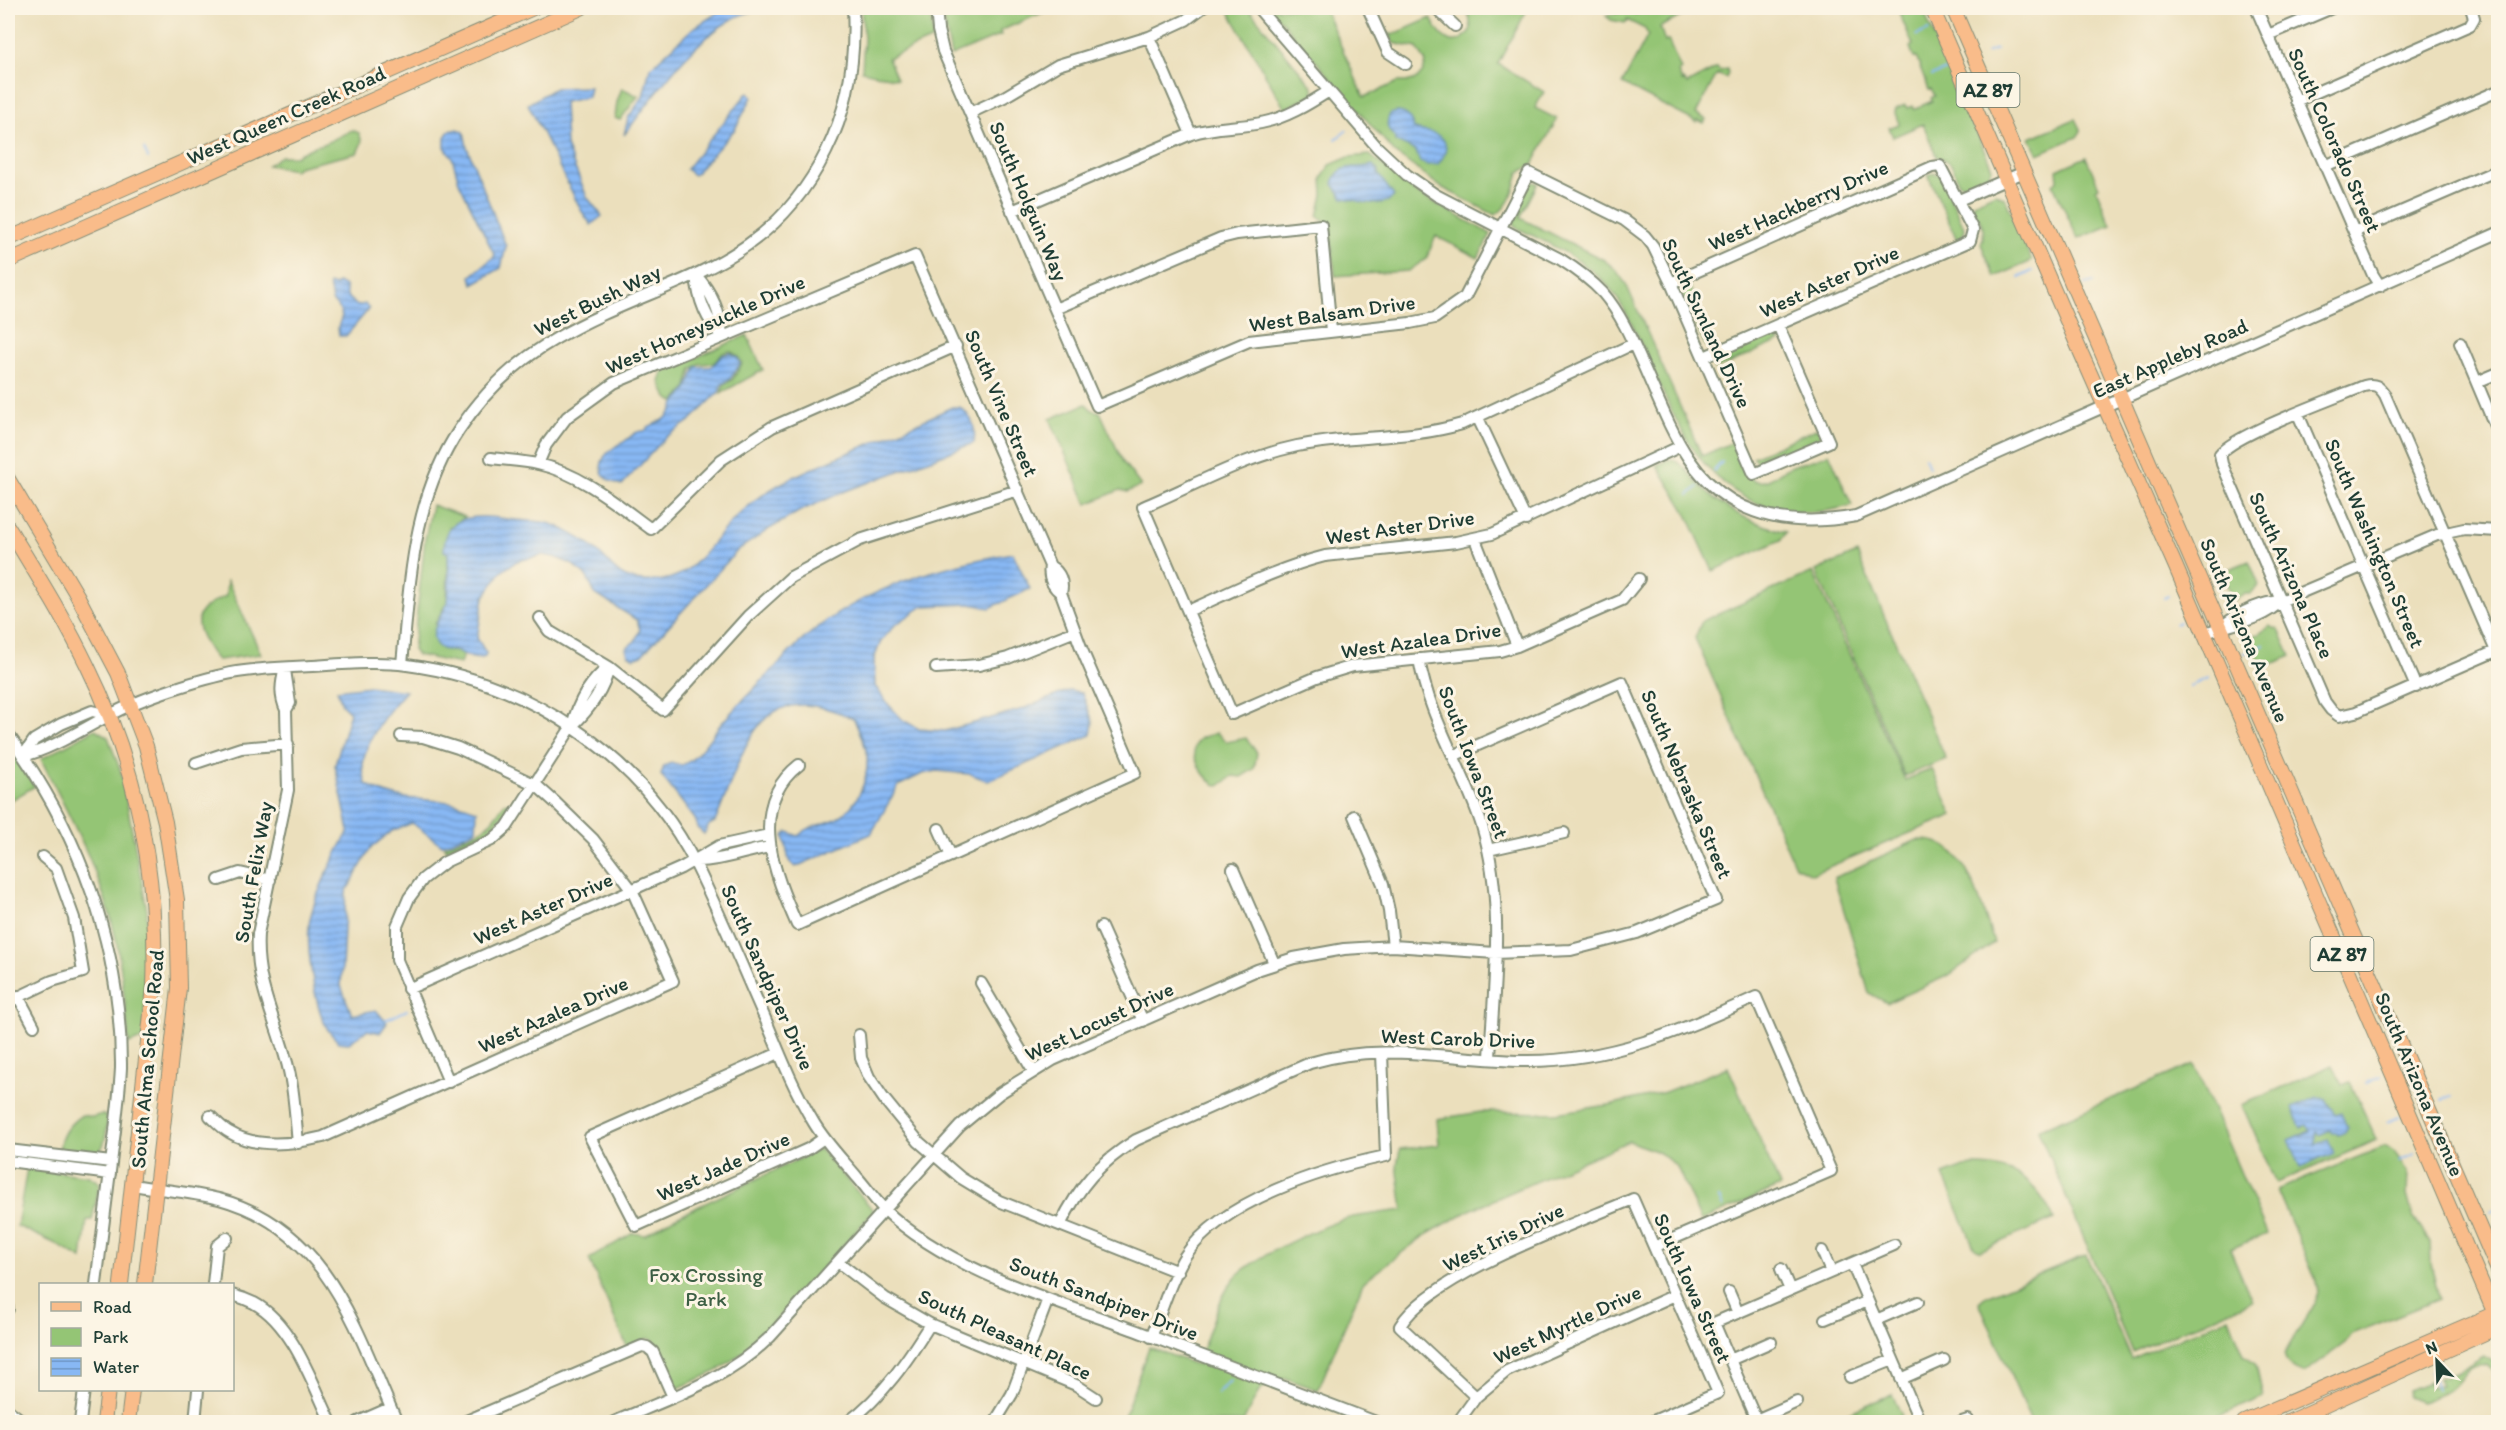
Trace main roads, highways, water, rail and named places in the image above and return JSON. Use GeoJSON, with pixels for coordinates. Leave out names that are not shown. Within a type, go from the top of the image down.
{"type":"FeatureCollection","features":[{"type":"Feature","properties":{"kind":"main road","name":"West Queen Creek Road"},"geometry":{"type":"LineString","coordinates":[[8,239],[533,8]]}},
{"type":"Feature","properties":{"kind":"main road","name":"West Queen Creek Road"},"geometry":{"type":"LineString","coordinates":[[8,261],[581,8]]}},
{"type":"Feature","properties":{"kind":"main road","name":"South Arizona Avenue"},"geometry":{"type":"LineString","coordinates":[[1932,8],[2175,565],[2497,1315]]}},
{"type":"Feature","properties":{"kind":"main road","name":"South Arizona Avenue"},"geometry":{"type":"LineString","coordinates":[[1953,8],[2499,1270]]}},
{"type":"Feature","properties":{"kind":"main road"},"geometry":{"type":"LineString","coordinates":[[41,246],[40,240],[44,233],[78,216],[110,194]]}},
{"type":"Feature","properties":{"kind":"main road","name":"South Alma School Road"},"geometry":{"type":"LineString","coordinates":[[8,479],[94,626],[132,705],[160,798],[177,900],[179,961],[177,1012],[145,1283]]}},
{"type":"Feature","properties":{"kind":"main road","name":"South Alma School Road"},"geometry":{"type":"LineString","coordinates":[[8,527],[73,637],[109,715],[124,754],[141,821],[152,888],[155,938],[153,1008],[121,1283]]}},
{"type":"Feature","properties":{"kind":"main road"},"geometry":{"type":"LineString","coordinates":[[2244,1422],[2497,1315]]}},
{"type":"Feature","properties":{"kind":"main road"},"geometry":{"type":"LineString","coordinates":[[2288,1422],[2499,1327]]}},
{"type":"Feature","properties":{"kind":"main road"},"geometry":{"type":"LineString","coordinates":[[104,1422],[108,1391]]}},
{"type":"Feature","properties":{"kind":"main road"},"geometry":{"type":"LineString","coordinates":[[128,1422],[132,1391]]}},
{"type":"Feature","properties":{"kind":"water"},"geometry":{"type":"Polygon","coordinates":[[[725,8],[764,8],[734,18],[702,42],[674,71],[624,135],[628,118],[643,97],[650,68],[692,29],[725,8]]]}},
{"type":"Feature","properties":{"kind":"water"},"geometry":{"type":"Polygon","coordinates":[[[590,87],[588,97],[564,102],[566,146],[587,197],[602,216],[591,225],[581,210],[528,104],[555,88],[590,87]]]}},
{"type":"Feature","properties":{"kind":"water"},"geometry":{"type":"Polygon","coordinates":[[[748,92],[752,97],[735,129],[694,175],[686,169],[748,92]]]}},
{"type":"Feature","properties":{"kind":"water"},"geometry":{"type":"Polygon","coordinates":[[[1397,112],[1408,117],[1413,128],[1434,133],[1444,141],[1445,153],[1438,164],[1428,165],[1420,162],[1416,151],[1395,141],[1387,124],[1390,114],[1397,112]]]}},
{"type":"Feature","properties":{"kind":"water"},"geometry":{"type":"Polygon","coordinates":[[[458,129],[464,132],[467,147],[506,246],[501,268],[473,284],[471,276],[495,256],[459,182],[452,157],[445,147],[445,137],[449,131],[458,129]]]}},
{"type":"Feature","properties":{"kind":"water"},"geometry":{"type":"Polygon","coordinates":[[[1373,165],[1394,196],[1377,203],[1343,198],[1333,184],[1339,172],[1344,169],[1373,165]]]}},
{"type":"Feature","properties":{"kind":"water"},"geometry":{"type":"Polygon","coordinates":[[[338,283],[345,286],[347,296],[357,306],[365,304],[369,309],[346,336],[339,336],[338,327],[342,316],[339,308],[332,301],[329,284],[335,286],[338,283]]]}},
{"type":"Feature","properties":{"kind":"water"},"geometry":{"type":"Polygon","coordinates":[[[730,353],[737,357],[740,364],[730,379],[722,384],[719,392],[691,420],[666,437],[622,485],[613,482],[603,474],[602,463],[609,451],[639,431],[645,431],[648,427],[665,419],[677,400],[686,391],[696,367],[711,367],[723,355],[730,353]]]}},
{"type":"Feature","properties":{"kind":"water"},"geometry":{"type":"Polygon","coordinates":[[[952,407],[960,407],[971,419],[974,427],[974,443],[843,492],[800,511],[771,528],[738,550],[642,655],[634,658],[628,654],[626,648],[635,641],[640,630],[637,620],[595,594],[587,577],[572,564],[543,555],[517,561],[501,572],[484,597],[477,638],[486,653],[485,657],[473,658],[453,650],[444,650],[436,644],[434,633],[448,597],[448,553],[444,551],[446,537],[451,527],[459,521],[469,518],[493,517],[551,524],[585,541],[625,577],[643,581],[668,579],[678,576],[694,564],[735,518],[775,487],[952,407]]]}},
{"type":"Feature","properties":{"kind":"water"},"geometry":{"type":"Polygon","coordinates":[[[1013,553],[1030,589],[990,608],[970,604],[923,606],[895,625],[881,641],[874,659],[875,686],[903,720],[919,729],[945,731],[1020,710],[1070,690],[1082,693],[1093,722],[1091,735],[988,781],[970,774],[937,771],[922,774],[898,786],[871,834],[795,867],[789,861],[784,836],[788,832],[798,836],[807,829],[844,814],[861,792],[866,773],[867,755],[854,719],[820,707],[794,706],[774,712],[758,726],[746,746],[715,822],[709,825],[704,834],[698,828],[695,819],[661,775],[664,766],[671,763],[684,764],[692,759],[737,706],[811,633],[836,614],[892,586],[952,566],[1013,553]]]}},
{"type":"Feature","properties":{"kind":"water"},"geometry":{"type":"Polygon","coordinates":[[[369,686],[406,691],[385,716],[368,745],[363,767],[366,784],[399,797],[442,801],[477,810],[476,830],[442,845],[412,823],[392,831],[371,848],[346,892],[341,986],[352,1015],[376,1010],[387,1023],[380,1033],[367,1030],[349,1043],[338,1042],[322,1018],[314,988],[309,926],[314,904],[323,882],[349,831],[335,765],[350,712],[342,704],[337,690],[369,686]]]}},
{"type":"Feature","properties":{"kind":"water"},"geometry":{"type":"Polygon","coordinates":[[[2317,1097],[2326,1099],[2335,1114],[2341,1112],[2347,1128],[2345,1132],[2338,1135],[2330,1130],[2319,1135],[2316,1132],[2316,1144],[2328,1139],[2334,1153],[2301,1167],[2289,1140],[2310,1131],[2307,1125],[2301,1128],[2292,1108],[2317,1097]]]}},
{"type":"Feature","properties":{"kind":"waterway"},"geometry":{"type":"LineString","coordinates":[[1917,35],[1929,30]]}},
{"type":"Feature","properties":{"kind":"waterway"},"geometry":{"type":"LineString","coordinates":[[1986,53],[1996,49]]}},
{"type":"Feature","properties":{"kind":"waterway"},"geometry":{"type":"LineString","coordinates":[[1932,76],[1946,70]]}},
{"type":"Feature","properties":{"kind":"waterway"},"geometry":{"type":"LineString","coordinates":[[1336,139],[1347,130]]}},
{"type":"Feature","properties":{"kind":"waterway"},"geometry":{"type":"LineString","coordinates":[[144,149],[148,158]]}},
{"type":"Feature","properties":{"kind":"waterway"},"geometry":{"type":"LineString","coordinates":[[2019,278],[2032,271]]}},
{"type":"Feature","properties":{"kind":"waterway"},"geometry":{"type":"LineString","coordinates":[[2086,284],[2093,282]]}},
{"type":"Feature","properties":{"kind":"waterway"},"geometry":{"type":"LineString","coordinates":[[1925,457],[1929,467]]}},
{"type":"Feature","properties":{"kind":"waterway"},"geometry":{"type":"LineString","coordinates":[[1714,471],[1722,462]]}},
{"type":"Feature","properties":{"kind":"waterway"},"geometry":{"type":"LineString","coordinates":[[1689,495],[1698,487]]}},
{"type":"Feature","properties":{"kind":"waterway"},"geometry":{"type":"LineString","coordinates":[[2164,598],[2168,596]]}},
{"type":"Feature","properties":{"kind":"waterway"},"geometry":{"type":"LineString","coordinates":[[2175,624],[2179,622]]}},
{"type":"Feature","properties":{"kind":"waterway"},"geometry":{"type":"LineString","coordinates":[[2245,653],[2264,645]]}},
{"type":"Feature","properties":{"kind":"waterway"},"geometry":{"type":"LineString","coordinates":[[2190,686],[2208,678]]}},
{"type":"Feature","properties":{"kind":"waterway"},"geometry":{"type":"LineString","coordinates":[[386,1020],[407,1010]]}},
{"type":"Feature","properties":{"kind":"waterway"},"geometry":{"type":"LineString","coordinates":[[2367,1083],[2381,1077]]}},
{"type":"Feature","properties":{"kind":"waterway"},"geometry":{"type":"LineString","coordinates":[[2443,1100],[2452,1096]]}},
{"type":"Feature","properties":{"kind":"waterway"},"geometry":{"type":"LineString","coordinates":[[2387,1122],[2398,1117]]}},
{"type":"Feature","properties":{"kind":"waterway"},"geometry":{"type":"LineString","coordinates":[[2399,1161],[2414,1154]]}},
{"type":"Feature","properties":{"kind":"waterway"},"geometry":{"type":"LineString","coordinates":[[1719,1198],[1723,1207]]}},
{"type":"Feature","properties":{"kind":"waterway"},"geometry":{"type":"LineString","coordinates":[[2491,1212],[2498,1208]]}},
{"type":"Feature","properties":{"kind":"waterway"},"geometry":{"type":"LineString","coordinates":[[2431,1372],[2437,1390]]}},
{"type":"Feature","properties":{"kind":"waterway"},"geometry":{"type":"LineString","coordinates":[[1217,1393],[1230,1381]]}},
{"type":"Feature","properties":{"kind":"park label","name":"Fox Crossing Park"},"geometry":{"type":"Point","coordinates":[706,1286]}}]}
